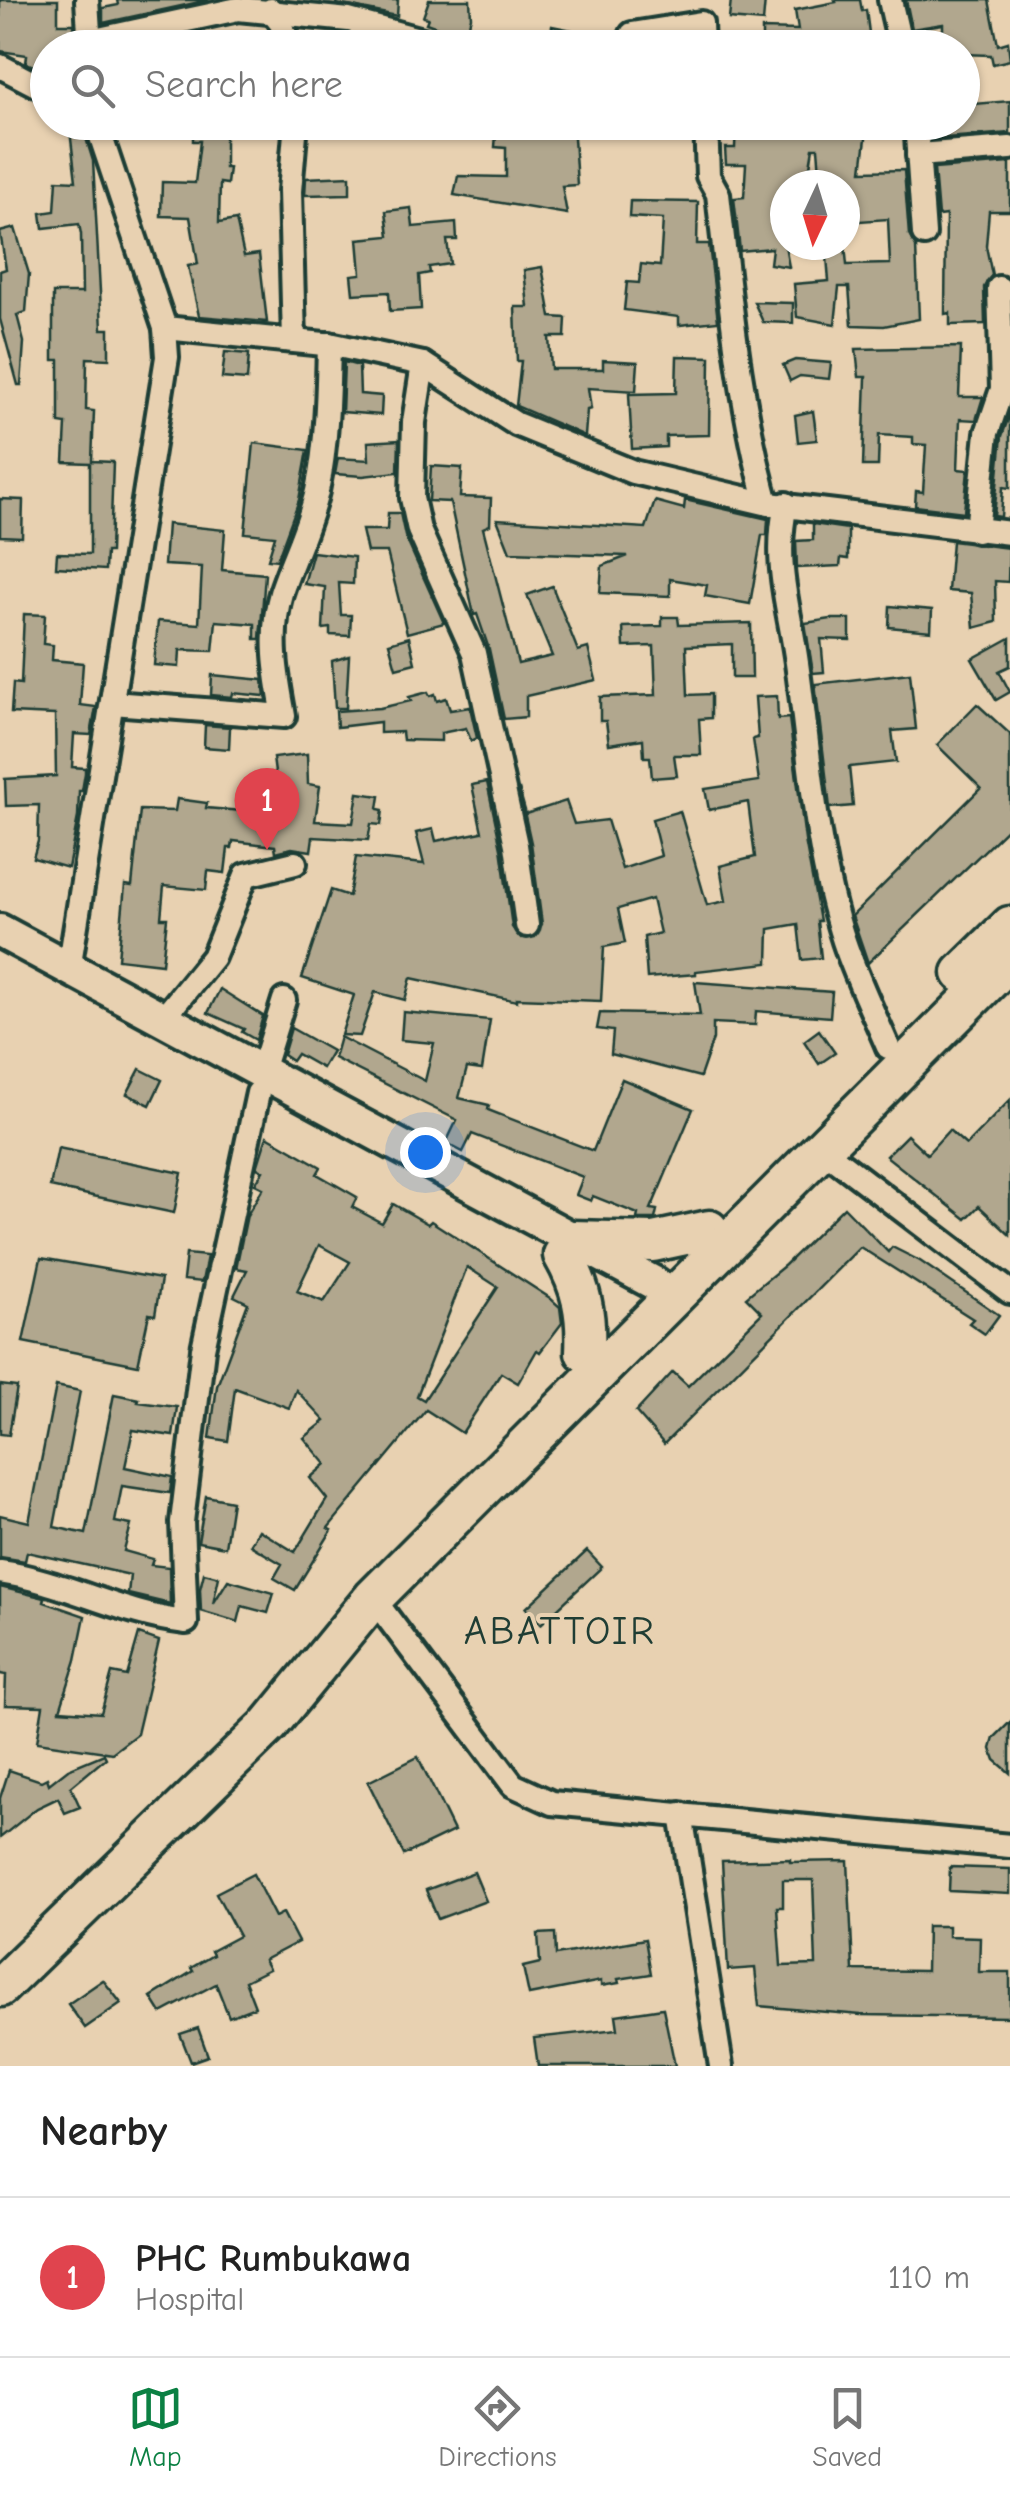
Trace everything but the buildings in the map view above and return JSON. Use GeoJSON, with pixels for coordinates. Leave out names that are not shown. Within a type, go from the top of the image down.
{"type":"FeatureCollection","features":[{"type":"Feature","properties":{"kind":"main road"},"geometry":{"type":"LineString","coordinates":[[0,1951],[252,1708],[585,1352],[655,1299],[709,1230],[1010,926]]}},
{"type":"Feature","properties":{"kind":"main road"},"geometry":{"type":"LineString","coordinates":[[0,932],[162,1021],[260,1084]]}},
{"type":"Feature","properties":{"kind":"main road"},"geometry":{"type":"LineString","coordinates":[[0,957],[260,1084],[655,1299]]}},
{"type":"Feature","properties":{"kind":"main road"},"geometry":{"type":"LineString","coordinates":[[0,1986],[269,1725],[373,1598],[655,1299],[822,1148],[1010,960]]}},
{"type":"Feature","properties":{"kind":"main road"},"geometry":{"type":"LineString","coordinates":[[567,1248],[653,1242],[709,1230]]}},
{"type":"Feature","properties":{"kind":"main road"},"geometry":{"type":"LineString","coordinates":[[567,1248],[584,1300],[585,1352]]}},
{"type":"Feature","properties":{"kind":"street"},"geometry":{"type":"LineString","coordinates":[[87,0],[89,30]]}},
{"type":"Feature","properties":{"kind":"street"},"geometry":{"type":"LineString","coordinates":[[890,0],[897,30]]}},
{"type":"Feature","properties":{"kind":"street"},"geometry":{"type":"LineString","coordinates":[[151,30],[238,10],[349,20],[386,30]]}},
{"type":"Feature","properties":{"kind":"street"},"geometry":{"type":"LineString","coordinates":[[271,10],[283,30]]}},
{"type":"Feature","properties":{"kind":"street"},"geometry":{"type":"LineString","coordinates":[[657,30],[700,23],[701,30]]}},
{"type":"Feature","properties":{"kind":"street"},"geometry":{"type":"LineString","coordinates":[[0,66],[30,82]]}},
{"type":"Feature","properties":{"kind":"street"},"geometry":{"type":"LineString","coordinates":[[69,970],[166,357],[165,328],[102,140]]}},
{"type":"Feature","properties":{"kind":"street"},"geometry":{"type":"LineString","coordinates":[[294,140],[290,192],[294,341]]}},
{"type":"Feature","properties":{"kind":"street"},"geometry":{"type":"LineString","coordinates":[[707,140],[708,176],[718,194],[736,353],[753,451],[777,504],[779,562],[828,879],[844,942],[888,1047]]}},
{"type":"Feature","properties":{"kind":"street"},"geometry":{"type":"LineString","coordinates":[[917,140],[924,234]]}},
{"type":"Feature","properties":{"kind":"street"},"geometry":{"type":"LineString","coordinates":[[918,155],[1010,148]]}},
{"type":"Feature","properties":{"kind":"street"},"geometry":{"type":"LineString","coordinates":[[977,531],[987,434],[1002,389],[999,288]]}},
{"type":"Feature","properties":{"kind":"street"},"geometry":{"type":"LineString","coordinates":[[165,328],[329,344],[423,364],[516,424],[634,472],[777,504],[1010,533]]}},
{"type":"Feature","properties":{"kind":"street"},"geometry":{"type":"LineString","coordinates":[[112,703],[284,716],[274,674],[274,644],[281,594],[316,493],[329,344]]}},
{"type":"Feature","properties":{"kind":"street"},"geometry":{"type":"LineString","coordinates":[[423,364],[414,422],[412,498],[418,530],[474,653],[516,845],[526,925]]}},
{"type":"Feature","properties":{"kind":"street"},"geometry":{"type":"LineString","coordinates":[[162,1021],[214,958],[246,875],[295,864]]}},
{"type":"Feature","properties":{"kind":"street"},"geometry":{"type":"LineString","coordinates":[[0,1572],[32,1576],[157,1619],[186,1622],[182,1522],[204,1349],[260,1084],[284,1000]]}},
{"type":"Feature","properties":{"kind":"street"},"geometry":{"type":"LineString","coordinates":[[822,1148],[1010,1292]]}},
{"type":"Feature","properties":{"kind":"street"},"geometry":{"type":"LineString","coordinates":[[373,1598],[513,1785],[552,1803],[1010,1846]]}},
{"type":"Feature","properties":{"kind":"street"},"geometry":{"type":"LineString","coordinates":[[681,1814],[720,2066]]}},
{"type":"Feature","properties":{"kind":"place","name":"PHC Rumbukawa"},"geometry":{"type":"Point","coordinates":[267,850]}},
{"type":"Feature","properties":{"kind":"district","name":"ABATTOIR"},"geometry":{"type":"Point","coordinates":[560,1631]}}]}
